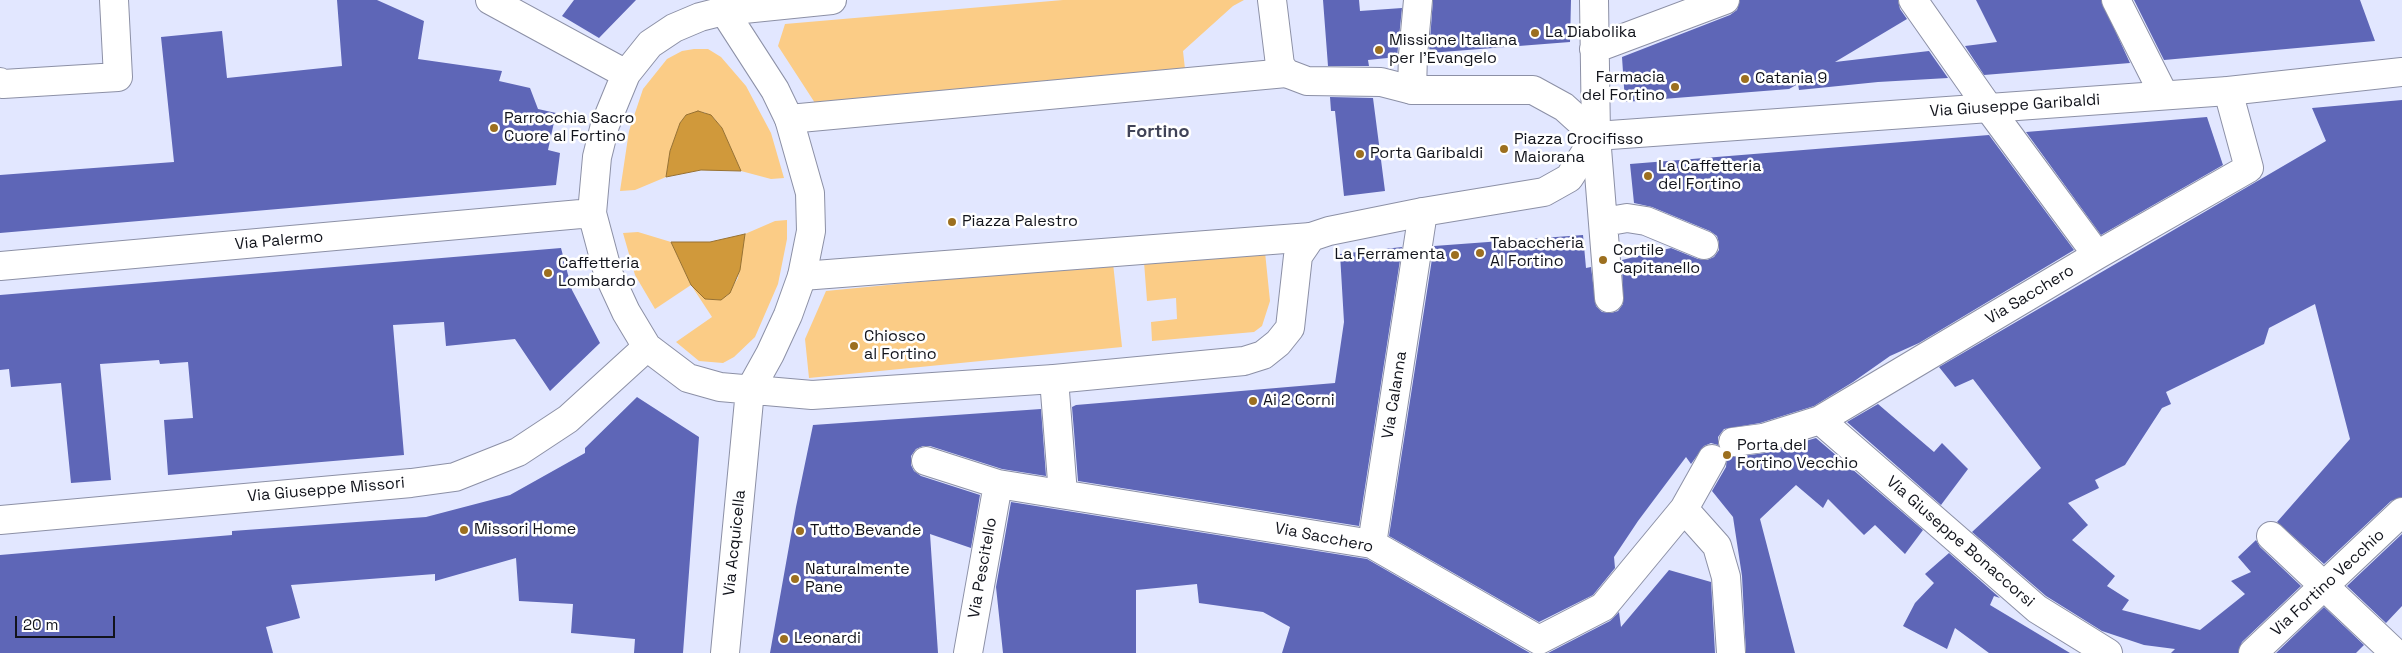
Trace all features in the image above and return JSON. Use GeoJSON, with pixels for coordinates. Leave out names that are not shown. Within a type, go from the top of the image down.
{"type":"FeatureCollection","features":[{"type":"Feature","properties":{"kind":"street"},"geometry":{"type":"LineString","coordinates":[[0,82],[3,84],[118,77],[114,0]]}},
{"type":"Feature","properties":{"kind":"street"},"geometry":{"type":"LineString","coordinates":[[490,0],[626,74]]}},
{"type":"Feature","properties":{"kind":"street"},"geometry":{"type":"LineString","coordinates":[[832,0],[724,6],[674,28],[650,44],[626,74],[603,133],[597,157],[592,213],[608,273],[626,312],[647,347],[688,378],[720,387],[812,395],[1054,379],[1244,360],[1263,354],[1278,343],[1290,328],[1298,256],[1311,237]]}},
{"type":"Feature","properties":{"kind":"street"},"geometry":{"type":"LineString","coordinates":[[1272,0],[1280,64],[1286,74]]}},
{"type":"Feature","properties":{"kind":"street"},"geometry":{"type":"LineString","coordinates":[[1412,90],[1412,55],[1418,0]]}},
{"type":"Feature","properties":{"kind":"street"},"geometry":{"type":"LineString","coordinates":[[1594,0],[1596,136],[1610,298]]}},
{"type":"Feature","properties":{"kind":"street"},"geometry":{"type":"LineString","coordinates":[[1594,49],[1725,0]]}},
{"type":"Feature","properties":{"kind":"street"},"geometry":{"type":"LineString","coordinates":[[1913,0],[1988,107],[2097,255]]}},
{"type":"Feature","properties":{"kind":"street"},"geometry":{"type":"LineString","coordinates":[[2116,0],[2164,95]]}},
{"type":"Feature","properties":{"kind":"street"},"geometry":{"type":"LineString","coordinates":[[724,6],[775,90],[789,119],[810,192],[811,231],[802,276],[788,315],[770,354],[750,390]]}},
{"type":"Feature","properties":{"kind":"street","name":"Via Giuseppe Garibaldi"},"geometry":{"type":"LineString","coordinates":[[1596,136],[2228,91],[2402,72]]}},
{"type":"Feature","properties":{"kind":"street"},"geometry":{"type":"LineString","coordinates":[[789,119],[1286,74],[1307,81],[1381,82],[1412,90],[1533,90],[1564,107],[1596,136]]}},
{"type":"Feature","properties":{"kind":"street","name":"Via Sacchero"},"geometry":{"type":"LineString","coordinates":[[1733,442],[1763,438],[1820,420],[2097,255],[2249,168],[2228,91]]}},
{"type":"Feature","properties":{"kind":"street"},"geometry":{"type":"LineString","coordinates":[[802,276],[1311,237],[1329,231],[1423,212],[1544,192],[1569,178],[1596,136]]}},
{"type":"Feature","properties":{"kind":"street","name":"Via Calanna"},"geometry":{"type":"LineString","coordinates":[[1372,544],[1423,212]]}},
{"type":"Feature","properties":{"kind":"street","name":"Via Palermo"},"geometry":{"type":"LineString","coordinates":[[0,266],[592,213]]}},
{"type":"Feature","properties":{"kind":"street"},"geometry":{"type":"LineString","coordinates":[[1604,222],[1627,218],[1646,221],[1704,245]]}},
{"type":"Feature","properties":{"kind":"street","name":"Via Giuseppe Missori"},"geometry":{"type":"LineString","coordinates":[[0,520],[411,483],[455,477],[518,452],[568,418],[621,373],[647,347]]}},
{"type":"Feature","properties":{"kind":"street"},"geometry":{"type":"LineString","coordinates":[[1054,379],[1063,494]]}},
{"type":"Feature","properties":{"kind":"street","name":"Via Acquicella"},"geometry":{"type":"LineString","coordinates":[[724,653],[750,390]]}},
{"type":"Feature","properties":{"kind":"street","name":"Via Giuseppe Bonaccorsi"},"geometry":{"type":"LineString","coordinates":[[1820,420],[2037,610],[2108,653]]}},
{"type":"Feature","properties":{"kind":"street","name":"Via Sacchero"},"geometry":{"type":"LineString","coordinates":[[926,461],[998,484],[1372,544],[1531,646],[1603,607],[1684,508],[1712,460]]}},
{"type":"Feature","properties":{"kind":"street","name":"Via Pescitello"},"geometry":{"type":"LineString","coordinates":[[968,653],[998,484]]}},
{"type":"Feature","properties":{"kind":"street"},"geometry":{"type":"LineString","coordinates":[[1684,508],[1717,546],[1726,577],[1731,653]]}},
{"type":"Feature","properties":{"kind":"street","name":"Via Fortino Vecchio"},"geometry":{"type":"LineString","coordinates":[[2253,653],[2402,512]]}},
{"type":"Feature","properties":{"kind":"street"},"geometry":{"type":"LineString","coordinates":[[2271,536],[2390,650]]}},
{"type":"Feature","properties":{"kind":"shaded area"},"geometry":{"type":"Polygon","coordinates":[[[1063,0],[1244,0],[1233,6],[1183,51],[1185,69],[815,103],[778,46],[785,24],[1063,0]]]}},
{"type":"Feature","properties":{"kind":"shaded area"},"geometry":{"type":"Polygon","coordinates":[[[708,49],[721,57],[746,86],[771,133],[784,178],[771,179],[741,171],[722,128],[714,118],[704,112],[686,115],[680,123],[670,151],[666,177],[635,190],[620,191],[629,131],[643,89],[667,59],[682,51],[708,49]]]}},
{"type":"Feature","properties":{"kind":"shaded area"},"geometry":{"type":"Polygon","coordinates":[[[698,111],[711,115],[722,128],[741,171],[701,170],[666,177],[670,151],[680,123],[686,115],[698,111]]]}},
{"type":"Feature","properties":{"kind":"shaded area"},"geometry":{"type":"Polygon","coordinates":[[[787,220],[787,239],[778,284],[755,337],[734,357],[723,363],[699,361],[676,342],[712,317],[691,285],[705,299],[715,300],[727,296],[738,278],[745,234],[775,221],[787,220]]]}},
{"type":"Feature","properties":{"kind":"shaded area"},"geometry":{"type":"Polygon","coordinates":[[[638,232],[671,242],[691,285],[655,309],[635,275],[623,233],[638,232]]]}},
{"type":"Feature","properties":{"kind":"shaded area"},"geometry":{"type":"Polygon","coordinates":[[[745,234],[740,270],[730,293],[721,300],[705,299],[691,285],[671,242],[710,242],[745,234]]]}},
{"type":"Feature","properties":{"kind":"shaded area"},"geometry":{"type":"Polygon","coordinates":[[[1265,252],[1270,301],[1262,326],[1254,332],[1152,341],[1151,322],[1177,319],[1176,298],[1147,301],[1144,262],[1265,252]]]}},
{"type":"Feature","properties":{"kind":"shaded area"},"geometry":{"type":"Polygon","coordinates":[[[1113,263],[1122,347],[809,378],[805,339],[826,291],[1113,263]]]}},
{"type":"Feature","properties":{"kind":"building"},"geometry":{"type":"Polygon","coordinates":[[[337,0],[377,0],[424,21],[418,59],[502,71],[499,81],[530,88],[538,109],[556,113],[548,150],[560,153],[556,185],[0,233],[0,175],[174,162],[161,37],[222,31],[227,78],[342,66],[337,0]]]}},
{"type":"Feature","properties":{"kind":"building"},"geometry":{"type":"Polygon","coordinates":[[[574,0],[636,0],[599,38],[562,16],[574,0]]]}},
{"type":"Feature","properties":{"kind":"building"},"geometry":{"type":"Polygon","coordinates":[[[1323,0],[1359,0],[1360,11],[1402,8],[1397,57],[1368,60],[1369,66],[1328,66],[1323,0]]]}},
{"type":"Feature","properties":{"kind":"building"},"geometry":{"type":"Polygon","coordinates":[[[1433,0],[1571,0],[1570,42],[1429,53],[1433,0]]]}},
{"type":"Feature","properties":{"kind":"building"},"geometry":{"type":"Polygon","coordinates":[[[1740,0],[1898,0],[1900,9],[1907,19],[1835,62],[1929,51],[1948,78],[1878,82],[1799,90],[1798,84],[1789,89],[1625,102],[1622,57],[1730,15],[1737,10],[1740,0]]]}},
{"type":"Feature","properties":{"kind":"building"},"geometry":{"type":"Polygon","coordinates":[[[1976,0],[2101,0],[2130,63],[1984,75],[1965,46],[1997,42],[1976,0]]]}},
{"type":"Feature","properties":{"kind":"building"},"geometry":{"type":"Polygon","coordinates":[[[2134,0],[2360,0],[2375,41],[2164,60],[2134,0]]]}},
{"type":"Feature","properties":{"kind":"building","name":"Porta Garibaldi"},"geometry":{"type":"Polygon","coordinates":[[[1330,97],[1373,98],[1385,191],[1344,196],[1335,111],[1331,111],[1330,97]]]}},
{"type":"Feature","properties":{"kind":"building"},"geometry":{"type":"Polygon","coordinates":[[[2402,100],[2402,497],[2391,501],[2324,564],[2277,522],[2350,439],[2315,304],[2269,328],[2264,344],[2166,392],[2171,404],[2162,408],[2125,465],[2095,480],[2099,488],[2068,503],[2088,525],[2072,540],[2115,576],[2107,586],[2129,600],[2122,610],[2200,630],[2245,594],[2231,581],[2251,572],[2238,557],[2256,540],[2260,547],[2301,586],[2242,642],[2238,653],[2171,653],[2175,649],[2144,645],[2102,631],[2046,596],[1972,532],[2041,468],[1973,379],[1955,387],[1939,367],[2326,141],[2312,108],[2402,100]]]}},
{"type":"Feature","properties":{"kind":"building"},"geometry":{"type":"Polygon","coordinates":[[[2207,117],[2223,165],[2101,235],[2026,132],[2207,117]]]}},
{"type":"Feature","properties":{"kind":"building"},"geometry":{"type":"Polygon","coordinates":[[[1989,135],[2074,250],[1919,343],[1890,356],[1814,406],[1760,423],[1724,429],[1718,437],[1718,445],[1711,443],[1704,446],[1691,464],[1686,457],[1638,521],[1614,557],[1615,568],[1593,595],[1539,622],[1389,536],[1434,246],[1583,235],[1586,268],[1591,267],[1596,306],[1602,312],[1611,313],[1618,311],[1623,304],[1622,260],[1671,248],[1698,259],[1707,260],[1714,257],[1719,250],[1717,236],[1710,231],[1652,207],[1634,203],[1630,164],[1989,135]]]}},
{"type":"Feature","properties":{"kind":"building"},"geometry":{"type":"Polygon","coordinates":[[[1402,247],[1359,526],[1078,481],[1072,407],[1076,405],[1335,383],[1344,322],[1340,254],[1402,247]]]}},
{"type":"Feature","properties":{"kind":"building"},"geometry":{"type":"Polygon","coordinates":[[[561,248],[572,290],[600,343],[550,391],[515,339],[446,346],[444,322],[393,325],[404,455],[168,475],[164,420],[193,418],[188,362],[160,364],[159,360],[100,364],[111,480],[71,483],[61,383],[11,387],[9,369],[0,370],[0,295],[561,248]]]}},
{"type":"Feature","properties":{"kind":"building"},"geometry":{"type":"Polygon","coordinates":[[[637,397],[699,437],[683,653],[634,653],[635,639],[571,633],[573,604],[519,601],[516,558],[435,581],[435,574],[291,585],[300,618],[266,627],[273,653],[0,653],[0,555],[232,535],[232,531],[426,517],[510,495],[585,453],[585,448],[637,397]]]}},
{"type":"Feature","properties":{"kind":"building"},"geometry":{"type":"Polygon","coordinates":[[[1878,404],[1934,452],[1942,443],[1968,469],[1941,505],[1847,422],[1878,404]]]}},
{"type":"Feature","properties":{"kind":"building"},"geometry":{"type":"Polygon","coordinates":[[[1041,409],[1046,476],[1002,469],[930,446],[916,449],[911,456],[911,465],[914,471],[921,476],[980,495],[971,548],[930,534],[938,653],[770,653],[796,507],[813,425],[1041,409]]]}},
{"type":"Feature","properties":{"kind":"building"},"geometry":{"type":"Polygon","coordinates":[[[1816,438],[1923,530],[1905,554],[1875,525],[1864,535],[1828,499],[1823,508],[1796,485],[1760,519],[1795,653],[1746,653],[1742,576],[1733,517],[1712,491],[1726,467],[1727,456],[1735,457],[1765,453],[1816,438]]]}},
{"type":"Feature","properties":{"kind":"building"},"geometry":{"type":"Polygon","coordinates":[[[1011,502],[1367,559],[1530,653],[1282,653],[1290,627],[1263,612],[1199,603],[1197,584],[1136,590],[1136,653],[1003,653],[996,587],[1011,502]]]}},
{"type":"Feature","properties":{"kind":"building"},"geometry":{"type":"Polygon","coordinates":[[[2402,534],[2402,606],[2386,623],[2347,586],[2402,534]]]}},
{"type":"Feature","properties":{"kind":"building"},"geometry":{"type":"Polygon","coordinates":[[[1949,553],[2000,598],[1994,596],[1990,605],[2070,653],[1989,653],[1955,628],[1947,649],[1903,626],[1915,603],[1934,583],[1925,574],[1949,553]]]}},
{"type":"Feature","properties":{"kind":"building"},"geometry":{"type":"Polygon","coordinates":[[[1669,570],[1711,582],[1715,653],[1548,653],[1610,621],[1619,612],[1621,627],[1669,570]]]}},
{"type":"Feature","properties":{"kind":"building"},"geometry":{"type":"Polygon","coordinates":[[[2324,607],[2364,645],[2356,653],[2276,653],[2324,607]]]}},
{"type":"Feature","properties":{"kind":"place","name":"La Diabolika"},"geometry":{"type":"Point","coordinates":[1535,33]}},
{"type":"Feature","properties":{"kind":"place","name":"Missione Italiana per l'Evangelo"},"geometry":{"type":"Point","coordinates":[1379,50]}},
{"type":"Feature","properties":{"kind":"place","name":"Catania 9"},"geometry":{"type":"Point","coordinates":[1745,79]}},
{"type":"Feature","properties":{"kind":"place","name":"Farmacia del Fortino"},"geometry":{"type":"Point","coordinates":[1675,87]}},
{"type":"Feature","properties":{"kind":"place","name":"Parrocchia Sacro Cuore al Fortino"},"geometry":{"type":"Point","coordinates":[494,128]}},
{"type":"Feature","properties":{"kind":"place","name":"Piazza Crocifisso Maiorana"},"geometry":{"type":"Point","coordinates":[1504,149]}},
{"type":"Feature","properties":{"kind":"place","name":"Porta Garibaldi"},"geometry":{"type":"Point","coordinates":[1360,154]}},
{"type":"Feature","properties":{"kind":"place","name":"La Caffetteria del Fortino"},"geometry":{"type":"Point","coordinates":[1648,176]}},
{"type":"Feature","properties":{"kind":"place","name":"Piazza Palestro"},"geometry":{"type":"Point","coordinates":[952,222]}},
{"type":"Feature","properties":{"kind":"place","name":"Tabaccheria Al Fortino"},"geometry":{"type":"Point","coordinates":[1480,253]}},
{"type":"Feature","properties":{"kind":"place","name":"La Ferramenta"},"geometry":{"type":"Point","coordinates":[1455,255]}},
{"type":"Feature","properties":{"kind":"place","name":"Cortile Capitanello"},"geometry":{"type":"Point","coordinates":[1603,260]}},
{"type":"Feature","properties":{"kind":"place","name":"Caffetteria Lombardo"},"geometry":{"type":"Point","coordinates":[548,273]}},
{"type":"Feature","properties":{"kind":"place","name":"Chiosco al Fortino"},"geometry":{"type":"Point","coordinates":[854,346]}},
{"type":"Feature","properties":{"kind":"place","name":"Ai 2 Corni"},"geometry":{"type":"Point","coordinates":[1253,401]}},
{"type":"Feature","properties":{"kind":"place","name":"Porta del Fortino Vecchio"},"geometry":{"type":"Point","coordinates":[1727,455]}},
{"type":"Feature","properties":{"kind":"place","name":"Missori Home"},"geometry":{"type":"Point","coordinates":[464,530]}},
{"type":"Feature","properties":{"kind":"place","name":"Tutto Bevande"},"geometry":{"type":"Point","coordinates":[800,531]}},
{"type":"Feature","properties":{"kind":"place","name":"Naturalmente Pane"},"geometry":{"type":"Point","coordinates":[795,579]}},
{"type":"Feature","properties":{"kind":"place","name":"Leonardi"},"geometry":{"type":"Point","coordinates":[784,639]}},
{"type":"Feature","properties":{"kind":"district","name":"Fortino"},"geometry":{"type":"Point","coordinates":[1158,132]}}]}
